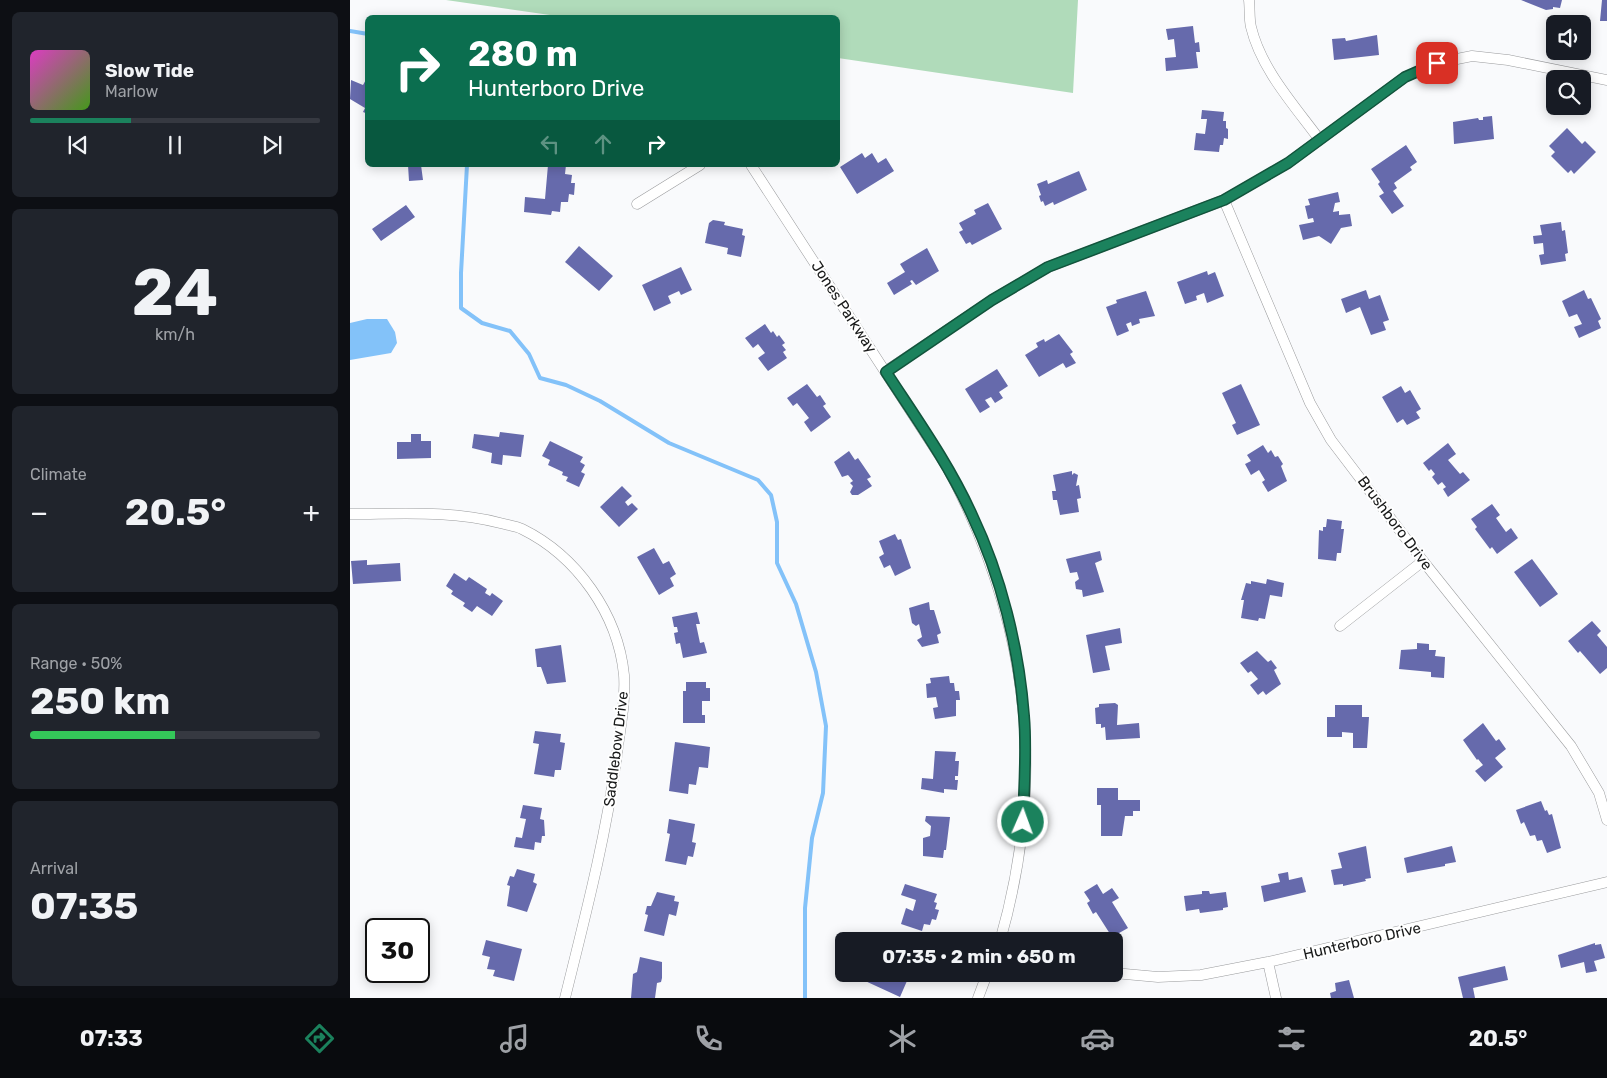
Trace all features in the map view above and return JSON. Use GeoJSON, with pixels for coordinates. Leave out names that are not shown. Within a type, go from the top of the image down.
{"type":"FeatureCollection","features":[{"type":"Feature","properties":{"kind":"street"},"geometry":{"type":"LineString","coordinates":[[1249,0],[1251,26],[1261,55],[1272,74],[1319,139]]}},
{"type":"Feature","properties":{"kind":"street"},"geometry":{"type":"LineString","coordinates":[[886,372],[992,300],[1048,267],[1224,200],[1288,163],[1405,77],[1437,63],[1472,56],[1508,60],[1607,80]]}},
{"type":"Feature","properties":{"kind":"street"},"geometry":{"type":"LineString","coordinates":[[637,204],[697,167]]}},
{"type":"Feature","properties":{"kind":"street","name":"Jones Parkway"},"geometry":{"type":"LineString","coordinates":[[752,167],[947,467],[972,515],[996,582],[1010,627],[1020,670],[1025,726],[1023,822],[1016,879],[1004,932]]}},
{"type":"Feature","properties":{"kind":"street","name":"Brushboro Drive"},"geometry":{"type":"LineString","coordinates":[[1224,200],[1314,412],[1331,440],[1571,746],[1598,793],[1607,820]]}},
{"type":"Feature","properties":{"kind":"street","name":"Saddlebow Drive"},"geometry":{"type":"LineString","coordinates":[[350,514],[475,516],[522,528],[558,553],[587,582],[610,621],[619,649],[624,676],[622,719],[603,844],[564,998]]}},
{"type":"Feature","properties":{"kind":"street"},"geometry":{"type":"LineString","coordinates":[[1340,626],[1424,561]]}},
{"type":"Feature","properties":{"kind":"street","name":"Hunterboro Drive"},"geometry":{"type":"LineString","coordinates":[[1123,974],[1158,977],[1201,975],[1268,962],[1607,882]]}},
{"type":"Feature","properties":{"kind":"street"},"geometry":{"type":"LineString","coordinates":[[1268,962],[1276,998]]}},
{"type":"Feature","properties":{"kind":"street"},"geometry":{"type":"LineString","coordinates":[[978,998],[984,982]]}},
{"type":"Feature","properties":{"kind":"green space"},"geometry":{"type":"Polygon","coordinates":[[[446,0],[1078,0],[1073,93],[840,58],[840,15],[550,15],[446,0]]]}},
{"type":"Feature","properties":{"kind":"water"},"geometry":{"type":"Polygon","coordinates":[[[367,319],[387,319],[395,332],[397,343],[391,353],[350,360],[350,323],[367,319]]]}},
{"type":"Feature","properties":{"kind":"building"},"geometry":{"type":"Polygon","coordinates":[[[1521,0],[1562,0],[1560,8],[1553,7],[1553,9],[1546,10],[1521,0]]]}},
{"type":"Feature","properties":{"kind":"building"},"geometry":{"type":"Polygon","coordinates":[[[1602,0],[1607,0],[1607,21],[1600,21],[1602,0]]]}},
{"type":"Feature","properties":{"kind":"building"},"geometry":{"type":"Polygon","coordinates":[[[1193,26],[1195,43],[1199,42],[1200,52],[1196,52],[1198,68],[1166,71],[1165,58],[1176,57],[1174,39],[1168,40],[1166,29],[1193,26]]]}},
{"type":"Feature","properties":{"kind":"building"},"geometry":{"type":"Polygon","coordinates":[[[1377,35],[1379,55],[1334,60],[1332,39],[1345,38],[1346,41],[1377,35]]]}},
{"type":"Feature","properties":{"kind":"building"},"geometry":{"type":"Polygon","coordinates":[[[351,80],[363,85],[365,81],[365,108],[350,99],[351,80]]]}},
{"type":"Feature","properties":{"kind":"building"},"geometry":{"type":"Polygon","coordinates":[[[1202,110],[1224,112],[1223,121],[1226,121],[1228,139],[1224,138],[1219,152],[1194,150],[1196,133],[1205,134],[1207,119],[1201,119],[1202,110]]]}},
{"type":"Feature","properties":{"kind":"building"},"geometry":{"type":"Polygon","coordinates":[[[1492,116],[1494,139],[1454,144],[1453,122],[1478,118],[1483,120],[1483,117],[1492,116]]]}},
{"type":"Feature","properties":{"kind":"building"},"geometry":{"type":"Polygon","coordinates":[[[1567,128],[1582,144],[1585,141],[1596,152],[1574,174],[1571,170],[1568,173],[1551,156],[1555,152],[1549,146],[1567,128]]]}},
{"type":"Feature","properties":{"kind":"building"},"geometry":{"type":"Polygon","coordinates":[[[1406,145],[1417,162],[1410,167],[1412,170],[1394,183],[1397,188],[1393,191],[1404,206],[1392,214],[1379,196],[1384,193],[1378,184],[1380,182],[1371,169],[1406,145]]]}},
{"type":"Feature","properties":{"kind":"building"},"geometry":{"type":"Polygon","coordinates":[[[862,153],[865,158],[872,153],[878,163],[886,158],[894,171],[857,194],[840,167],[862,153]]]}},
{"type":"Feature","properties":{"kind":"building"},"geometry":{"type":"Polygon","coordinates":[[[408,167],[421,167],[423,180],[409,181],[408,167]]]}},
{"type":"Feature","properties":{"kind":"building"},"geometry":{"type":"Polygon","coordinates":[[[548,167],[566,167],[565,174],[572,175],[571,183],[575,183],[574,195],[569,194],[568,202],[561,202],[560,212],[552,211],[551,215],[524,212],[525,197],[545,199],[548,167]]]}},
{"type":"Feature","properties":{"kind":"building"},"geometry":{"type":"Polygon","coordinates":[[[1079,171],[1087,190],[1054,205],[1053,202],[1045,206],[1043,201],[1041,202],[1039,196],[1041,195],[1037,184],[1047,180],[1048,184],[1079,171]]]}},
{"type":"Feature","properties":{"kind":"building"},"geometry":{"type":"Polygon","coordinates":[[[1338,192],[1340,202],[1335,203],[1333,212],[1339,211],[1339,215],[1350,214],[1352,226],[1341,228],[1331,244],[1319,236],[1303,240],[1299,225],[1314,222],[1313,218],[1308,219],[1305,206],[1310,205],[1308,199],[1338,192]]]}},
{"type":"Feature","properties":{"kind":"building"},"geometry":{"type":"Polygon","coordinates":[[[988,203],[1002,229],[972,245],[970,242],[966,244],[959,232],[963,230],[959,223],[976,214],[974,210],[988,203]]]}},
{"type":"Feature","properties":{"kind":"building"},"geometry":{"type":"Polygon","coordinates":[[[406,205],[415,217],[381,241],[372,229],[406,205]]]}},
{"type":"Feature","properties":{"kind":"building"},"geometry":{"type":"Polygon","coordinates":[[[713,220],[725,222],[724,225],[743,229],[742,235],[745,236],[741,257],[727,254],[728,248],[705,243],[709,223],[713,220]]]}},
{"type":"Feature","properties":{"kind":"building"},"geometry":{"type":"Polygon","coordinates":[[[1561,222],[1562,231],[1565,230],[1568,253],[1565,254],[1566,261],[1541,265],[1539,255],[1544,254],[1543,243],[1534,244],[1533,236],[1542,235],[1540,225],[1561,222]]]}},
{"type":"Feature","properties":{"kind":"building"},"geometry":{"type":"Polygon","coordinates":[[[579,246],[613,276],[599,291],[565,262],[579,246]]]}},
{"type":"Feature","properties":{"kind":"building"},"geometry":{"type":"Polygon","coordinates":[[[927,248],[939,271],[916,285],[912,280],[910,281],[912,284],[894,295],[887,283],[905,272],[900,264],[927,248]]]}},
{"type":"Feature","properties":{"kind":"building"},"geometry":{"type":"Polygon","coordinates":[[[681,267],[692,290],[681,295],[679,291],[668,296],[671,303],[654,311],[642,285],[681,267]]]}},
{"type":"Feature","properties":{"kind":"building"},"geometry":{"type":"Polygon","coordinates":[[[1207,271],[1208,275],[1215,272],[1224,296],[1207,303],[1204,293],[1196,296],[1197,300],[1185,304],[1177,282],[1207,271]]]}},
{"type":"Feature","properties":{"kind":"building"},"geometry":{"type":"Polygon","coordinates":[[[1366,290],[1369,299],[1380,295],[1389,320],[1383,322],[1386,330],[1371,335],[1360,307],[1346,313],[1341,299],[1366,290]]]}},
{"type":"Feature","properties":{"kind":"building"},"geometry":{"type":"Polygon","coordinates":[[[1584,290],[1588,299],[1591,298],[1601,319],[1598,321],[1601,328],[1579,338],[1574,327],[1582,324],[1577,314],[1569,317],[1562,301],[1584,290]]]}},
{"type":"Feature","properties":{"kind":"building"},"geometry":{"type":"Polygon","coordinates":[[[1146,291],[1155,316],[1139,319],[1140,323],[1132,326],[1131,322],[1126,324],[1129,331],[1117,336],[1106,307],[1117,303],[1116,300],[1146,291]]]}},
{"type":"Feature","properties":{"kind":"building"},"geometry":{"type":"Polygon","coordinates":[[[765,324],[771,333],[773,331],[777,337],[779,335],[785,343],[782,345],[786,350],[783,352],[787,358],[768,371],[758,358],[765,353],[758,344],[753,348],[745,338],[765,324]]]}},
{"type":"Feature","properties":{"kind":"building"},"geometry":{"type":"Polygon","coordinates":[[[1059,334],[1073,352],[1070,354],[1076,363],[1066,368],[1063,363],[1039,377],[1025,355],[1038,347],[1036,343],[1044,339],[1045,342],[1059,334]]]}},
{"type":"Feature","properties":{"kind":"building"},"geometry":{"type":"Polygon","coordinates":[[[997,369],[1008,386],[999,392],[1003,398],[995,403],[991,397],[985,400],[990,407],[980,413],[965,389],[997,369]]]}},
{"type":"Feature","properties":{"kind":"building"},"geometry":{"type":"Polygon","coordinates":[[[807,384],[817,397],[820,395],[826,404],[823,406],[831,417],[811,432],[804,422],[809,418],[797,403],[793,406],[787,398],[807,384]]]}},
{"type":"Feature","properties":{"kind":"building"},"geometry":{"type":"Polygon","coordinates":[[[1241,384],[1260,425],[1237,435],[1232,425],[1236,423],[1222,393],[1241,384]]]}},
{"type":"Feature","properties":{"kind":"building"},"geometry":{"type":"Polygon","coordinates":[[[1401,386],[1405,393],[1410,390],[1421,409],[1416,412],[1420,418],[1407,425],[1403,419],[1397,423],[1382,397],[1401,386]]]}},
{"type":"Feature","properties":{"kind":"building"},"geometry":{"type":"Polygon","coordinates":[[[500,432],[524,435],[521,457],[503,455],[502,465],[491,463],[492,453],[472,448],[474,434],[499,437],[500,432]]]}},
{"type":"Feature","properties":{"kind":"building"},"geometry":{"type":"Polygon","coordinates":[[[411,434],[421,434],[421,441],[431,441],[431,458],[397,459],[397,442],[411,442],[411,434]]]}},
{"type":"Feature","properties":{"kind":"building"},"geometry":{"type":"Polygon","coordinates":[[[550,441],[583,457],[580,462],[585,465],[581,472],[585,474],[579,487],[566,481],[568,477],[562,475],[563,472],[548,465],[550,460],[542,456],[550,441]]]}},
{"type":"Feature","properties":{"kind":"building"},"geometry":{"type":"Polygon","coordinates":[[[1448,443],[1456,454],[1448,460],[1460,474],[1463,472],[1470,480],[1448,497],[1443,489],[1446,487],[1442,482],[1438,485],[1432,477],[1435,474],[1431,469],[1429,471],[1423,463],[1448,443]]]}},
{"type":"Feature","properties":{"kind":"building"},"geometry":{"type":"Polygon","coordinates":[[[1263,445],[1268,453],[1271,450],[1275,457],[1278,456],[1283,464],[1281,466],[1287,481],[1268,492],[1262,482],[1265,480],[1259,470],[1251,475],[1245,464],[1251,461],[1247,455],[1263,445]]]}},
{"type":"Feature","properties":{"kind":"building"},"geometry":{"type":"Polygon","coordinates":[[[849,451],[855,460],[858,458],[871,477],[867,479],[872,486],[858,495],[852,495],[850,492],[853,486],[850,483],[853,481],[848,475],[842,477],[834,462],[849,451]]]}},
{"type":"Feature","properties":{"kind":"building"},"geometry":{"type":"Polygon","coordinates":[[[1072,471],[1072,475],[1074,473],[1078,475],[1076,486],[1079,485],[1081,498],[1077,499],[1079,512],[1060,515],[1057,500],[1053,500],[1052,491],[1056,491],[1053,475],[1072,471]]]}},
{"type":"Feature","properties":{"kind":"building"},"geometry":{"type":"Polygon","coordinates":[[[622,486],[632,496],[625,502],[628,506],[632,503],[638,509],[619,527],[600,507],[622,486]]]}},
{"type":"Feature","properties":{"kind":"building"},"geometry":{"type":"Polygon","coordinates":[[[1492,504],[1500,515],[1496,518],[1506,532],[1511,528],[1518,538],[1497,554],[1492,547],[1490,549],[1475,529],[1477,527],[1471,519],[1492,504]]]}},
{"type":"Feature","properties":{"kind":"building"},"geometry":{"type":"Polygon","coordinates":[[[1327,519],[1342,521],[1341,529],[1344,529],[1341,553],[1337,553],[1336,561],[1318,559],[1319,530],[1323,531],[1323,527],[1326,527],[1327,519]]]}},
{"type":"Feature","properties":{"kind":"building"},"geometry":{"type":"Polygon","coordinates":[[[895,534],[898,540],[901,539],[911,568],[895,576],[890,565],[884,568],[879,557],[884,554],[879,541],[895,534]]]}},
{"type":"Feature","properties":{"kind":"building"},"geometry":{"type":"Polygon","coordinates":[[[654,548],[663,564],[669,561],[676,574],[670,578],[674,586],[659,595],[637,557],[654,548]]]}},
{"type":"Feature","properties":{"kind":"building"},"geometry":{"type":"Polygon","coordinates":[[[1100,551],[1102,560],[1095,563],[1104,592],[1083,597],[1082,590],[1076,589],[1075,582],[1079,579],[1077,572],[1070,573],[1066,559],[1100,551]]]}},
{"type":"Feature","properties":{"kind":"building"},"geometry":{"type":"Polygon","coordinates":[[[1532,559],[1558,594],[1540,607],[1514,572],[1532,559]]]}},
{"type":"Feature","properties":{"kind":"building"},"geometry":{"type":"Polygon","coordinates":[[[367,560],[367,565],[400,563],[401,581],[353,584],[351,561],[367,560]]]}},
{"type":"Feature","properties":{"kind":"building"},"geometry":{"type":"Polygon","coordinates":[[[454,573],[466,581],[469,577],[487,589],[485,593],[490,596],[492,593],[503,601],[492,616],[477,606],[472,612],[463,606],[465,603],[451,594],[453,591],[446,586],[454,573]]]}},
{"type":"Feature","properties":{"kind":"building"},"geometry":{"type":"Polygon","coordinates":[[[1267,579],[1284,583],[1282,597],[1270,595],[1265,619],[1259,618],[1258,621],[1241,618],[1244,600],[1241,600],[1246,583],[1251,584],[1251,581],[1266,584],[1267,579]]]}},
{"type":"Feature","properties":{"kind":"building"},"geometry":{"type":"Polygon","coordinates":[[[929,602],[930,610],[934,610],[941,633],[937,635],[939,643],[922,647],[917,640],[922,637],[919,624],[916,626],[912,623],[909,608],[929,602]]]}},
{"type":"Feature","properties":{"kind":"building"},"geometry":{"type":"Polygon","coordinates":[[[697,612],[700,624],[696,624],[700,643],[704,642],[707,653],[683,658],[680,643],[676,644],[674,633],[678,632],[677,627],[674,627],[672,617],[697,612]]]}},
{"type":"Feature","properties":{"kind":"building"},"geometry":{"type":"Polygon","coordinates":[[[1592,621],[1601,631],[1597,635],[1607,647],[1607,668],[1600,674],[1580,651],[1578,653],[1568,641],[1592,621]]]}},
{"type":"Feature","properties":{"kind":"building"},"geometry":{"type":"Polygon","coordinates":[[[1120,628],[1122,643],[1105,646],[1110,670],[1093,673],[1086,635],[1120,628]]]}},
{"type":"Feature","properties":{"kind":"building"},"geometry":{"type":"Polygon","coordinates":[[[1417,643],[1429,644],[1429,650],[1436,650],[1435,656],[1445,657],[1444,678],[1431,677],[1431,672],[1399,669],[1401,650],[1417,649],[1417,643]]]}},
{"type":"Feature","properties":{"kind":"building"},"geometry":{"type":"Polygon","coordinates":[[[561,645],[566,682],[547,684],[541,667],[537,667],[535,649],[561,645]]]}},
{"type":"Feature","properties":{"kind":"building"},"geometry":{"type":"Polygon","coordinates":[[[1257,651],[1268,662],[1271,660],[1277,668],[1274,670],[1281,684],[1266,695],[1263,691],[1258,695],[1250,685],[1258,679],[1251,671],[1248,673],[1240,663],[1257,651]]]}},
{"type":"Feature","properties":{"kind":"building"},"geometry":{"type":"Polygon","coordinates":[[[949,676],[950,683],[954,683],[955,691],[959,691],[960,700],[956,700],[956,716],[935,719],[933,708],[938,707],[936,697],[927,698],[926,684],[931,683],[930,678],[949,676]]]}},
{"type":"Feature","properties":{"kind":"building"},"geometry":{"type":"Polygon","coordinates":[[[686,682],[706,682],[706,688],[710,688],[710,701],[702,701],[702,715],[705,715],[705,723],[683,723],[683,691],[686,691],[686,682]]]}},
{"type":"Feature","properties":{"kind":"building"},"geometry":{"type":"Polygon","coordinates":[[[1115,703],[1118,705],[1117,725],[1139,723],[1140,738],[1106,740],[1105,727],[1101,728],[1101,724],[1096,724],[1095,708],[1099,707],[1099,704],[1115,703]]]}},
{"type":"Feature","properties":{"kind":"building"},"geometry":{"type":"Polygon","coordinates":[[[1335,705],[1362,705],[1362,717],[1369,717],[1367,748],[1353,748],[1353,733],[1342,732],[1342,737],[1327,737],[1327,717],[1335,717],[1335,705]]]}},
{"type":"Feature","properties":{"kind":"building"},"geometry":{"type":"Polygon","coordinates":[[[1483,723],[1496,741],[1499,739],[1506,749],[1495,758],[1503,767],[1485,782],[1475,771],[1483,765],[1477,760],[1463,740],[1483,723]]]}},
{"type":"Feature","properties":{"kind":"building"},"geometry":{"type":"Polygon","coordinates":[[[535,731],[561,734],[560,742],[565,743],[561,770],[555,770],[554,777],[534,774],[539,744],[533,743],[535,731]]]}},
{"type":"Feature","properties":{"kind":"building"},"geometry":{"type":"Polygon","coordinates":[[[675,742],[710,747],[708,768],[699,767],[696,785],[689,784],[688,794],[669,791],[675,742]]]}},
{"type":"Feature","properties":{"kind":"building"},"geometry":{"type":"Polygon","coordinates":[[[935,751],[956,752],[955,761],[959,761],[958,776],[955,776],[955,780],[958,780],[957,790],[944,789],[944,793],[921,789],[922,778],[933,779],[935,751]]]}},
{"type":"Feature","properties":{"kind":"building"},"geometry":{"type":"Polygon","coordinates":[[[1097,788],[1118,788],[1118,800],[1140,800],[1140,811],[1133,811],[1133,816],[1125,816],[1122,836],[1101,836],[1101,805],[1097,805],[1097,788]]]}},
{"type":"Feature","properties":{"kind":"building"},"geometry":{"type":"Polygon","coordinates":[[[1541,801],[1545,811],[1547,810],[1549,815],[1552,814],[1561,848],[1547,853],[1542,840],[1537,841],[1535,835],[1530,836],[1524,822],[1521,824],[1516,810],[1541,801]]]}},
{"type":"Feature","properties":{"kind":"building"},"geometry":{"type":"Polygon","coordinates":[[[523,805],[542,808],[540,819],[544,820],[545,836],[542,836],[541,843],[535,842],[534,850],[514,847],[516,837],[522,838],[526,819],[520,818],[523,805]]]}},
{"type":"Feature","properties":{"kind":"building"},"geometry":{"type":"Polygon","coordinates":[[[926,816],[950,817],[946,850],[944,850],[943,858],[923,856],[923,838],[930,836],[931,826],[925,821],[926,816]]]}},
{"type":"Feature","properties":{"kind":"building"},"geometry":{"type":"Polygon","coordinates":[[[669,819],[695,824],[692,842],[696,843],[693,857],[688,856],[686,865],[665,861],[670,834],[667,833],[669,819]]]}},
{"type":"Feature","properties":{"kind":"building"},"geometry":{"type":"Polygon","coordinates":[[[1366,846],[1371,878],[1365,879],[1366,881],[1343,886],[1343,884],[1334,885],[1331,870],[1342,868],[1338,853],[1366,846]]]}},
{"type":"Feature","properties":{"kind":"building"},"geometry":{"type":"Polygon","coordinates":[[[1452,846],[1456,862],[1407,873],[1404,858],[1452,846]]]}},
{"type":"Feature","properties":{"kind":"building"},"geometry":{"type":"Polygon","coordinates":[[[517,869],[535,874],[533,882],[537,884],[527,912],[507,906],[510,886],[507,885],[510,876],[514,877],[517,869]]]}},
{"type":"Feature","properties":{"kind":"building"},"geometry":{"type":"Polygon","coordinates":[[[1288,872],[1289,880],[1302,877],[1306,892],[1264,902],[1261,886],[1280,882],[1278,874],[1288,872]]]}},
{"type":"Feature","properties":{"kind":"building"},"geometry":{"type":"Polygon","coordinates":[[[905,884],[937,894],[934,902],[937,903],[935,909],[939,910],[936,920],[932,919],[930,925],[924,924],[922,931],[901,924],[906,908],[913,911],[916,900],[901,895],[905,884]]]}},
{"type":"Feature","properties":{"kind":"building"},"geometry":{"type":"Polygon","coordinates":[[[1097,884],[1103,894],[1112,888],[1119,898],[1112,902],[1128,928],[1121,932],[1109,932],[1096,912],[1093,914],[1087,903],[1090,901],[1084,892],[1097,884]]]}},
{"type":"Feature","properties":{"kind":"building"},"geometry":{"type":"Polygon","coordinates":[[[1202,891],[1209,891],[1210,894],[1226,892],[1228,907],[1223,908],[1223,910],[1200,913],[1199,909],[1186,911],[1184,896],[1202,894],[1202,891]]]}},
{"type":"Feature","properties":{"kind":"building"},"geometry":{"type":"Polygon","coordinates":[[[657,892],[675,896],[674,901],[679,902],[676,916],[669,914],[664,936],[644,931],[648,915],[645,914],[647,906],[651,906],[657,892]]]}},
{"type":"Feature","properties":{"kind":"building"},"geometry":{"type":"Polygon","coordinates":[[[486,940],[522,949],[514,981],[493,976],[495,970],[487,969],[490,957],[482,955],[486,940]]]}},
{"type":"Feature","properties":{"kind":"building"},"geometry":{"type":"Polygon","coordinates":[[[1595,943],[1595,945],[1601,944],[1605,958],[1594,961],[1597,971],[1586,973],[1584,962],[1561,968],[1558,955],[1595,943]]]}},
{"type":"Feature","properties":{"kind":"building"},"geometry":{"type":"Polygon","coordinates":[[[640,957],[662,962],[662,978],[661,982],[657,983],[655,998],[631,998],[633,974],[637,972],[640,957]]]}},
{"type":"Feature","properties":{"kind":"building"},"geometry":{"type":"Polygon","coordinates":[[[1505,966],[1508,980],[1473,988],[1475,998],[1463,998],[1458,977],[1505,966]]]}},
{"type":"Feature","properties":{"kind":"building"},"geometry":{"type":"Polygon","coordinates":[[[1349,980],[1354,998],[1331,998],[1330,993],[1336,991],[1335,983],[1349,980]]]}},
{"type":"Feature","properties":{"kind":"building"},"geometry":{"type":"Polygon","coordinates":[[[867,982],[907,982],[900,997],[867,982]]]}},
{"type":"Feature","properties":{"kind":"waterway"},"geometry":{"type":"LineString","coordinates":[[350,31],[365,34]]}},
{"type":"Feature","properties":{"kind":"waterway"},"geometry":{"type":"LineString","coordinates":[[467,167],[461,308],[482,323],[510,331],[529,354],[540,378],[566,385],[600,401],[669,443],[758,480],[771,495],[777,522],[777,563],[796,604],[816,672],[826,726],[823,793],[812,838],[805,908],[805,998]]}},
{"type":"Feature","properties":{"kind":"route"},"geometry":{"type":"LineString","coordinates":[[1023,822],[1025,732],[1020,670],[994,573],[972,515],[947,467],[886,372],[992,300],[1048,267],[1224,200],[1288,163],[1405,77],[1437,63]]}}]}
